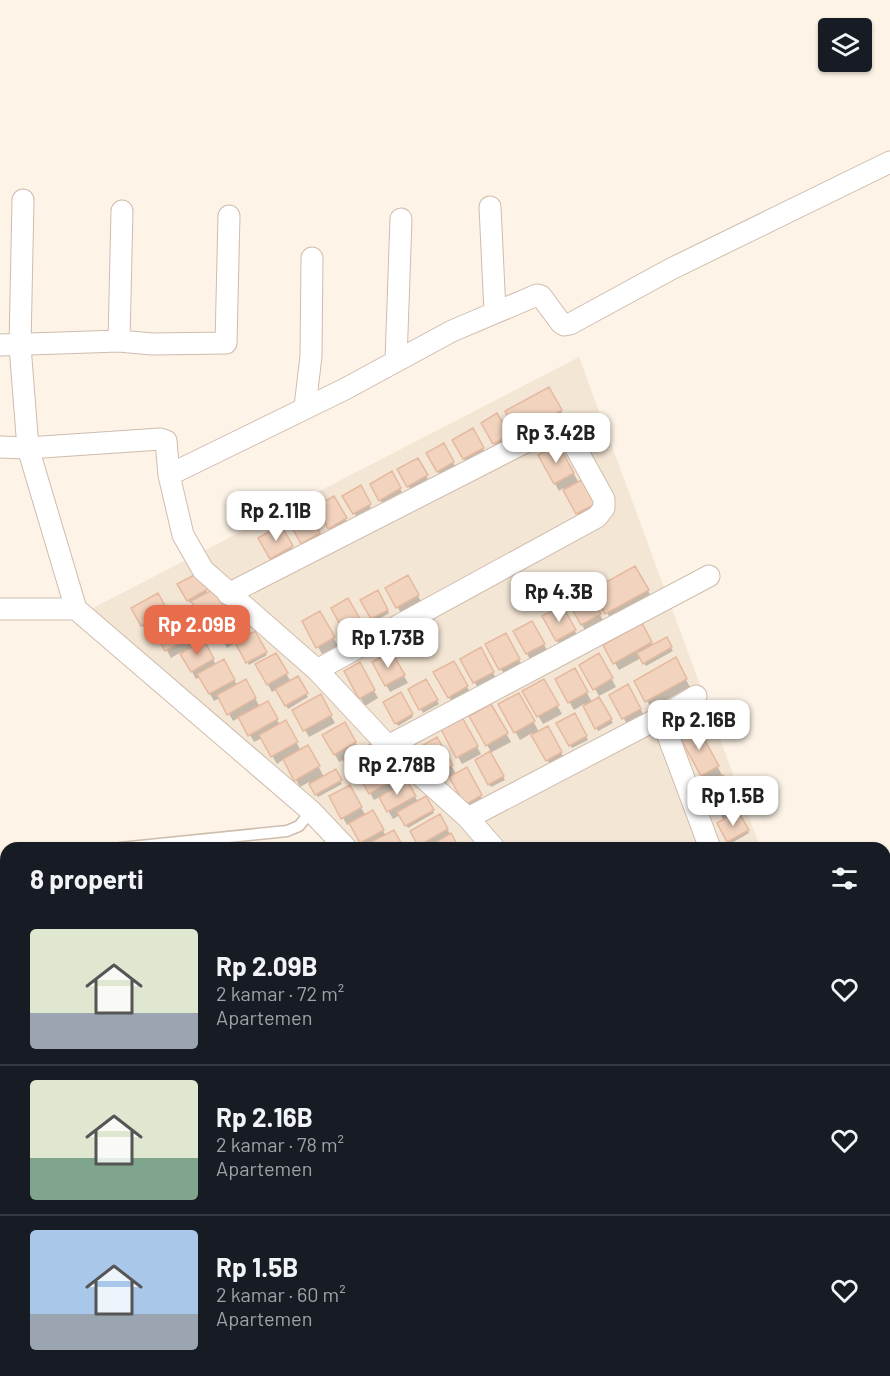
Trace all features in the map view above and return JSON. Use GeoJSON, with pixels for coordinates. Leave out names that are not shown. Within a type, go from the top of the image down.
{"type":"FeatureCollection","features":[{"type":"Feature","properties":{"kind":"street"},"geometry":{"type":"LineString","coordinates":[[169,475],[495,312],[539,295],[561,323],[570,324],[670,268],[890,162]]}},
{"type":"Feature","properties":{"kind":"street"},"geometry":{"type":"LineString","coordinates":[[23,200],[10,345],[28,448],[76,609],[311,811],[340,842]]}},
{"type":"Feature","properties":{"kind":"street"},"geometry":{"type":"LineString","coordinates":[[490,207],[495,312]]}},
{"type":"Feature","properties":{"kind":"street"},"geometry":{"type":"LineString","coordinates":[[119,341],[123,211]]}},
{"type":"Feature","properties":{"kind":"street"},"geometry":{"type":"LineString","coordinates":[[10,345],[119,341],[152,344],[226,343],[229,216]]}},
{"type":"Feature","properties":{"kind":"street"},"geometry":{"type":"LineString","coordinates":[[396,361],[400,219]]}},
{"type":"Feature","properties":{"kind":"street"},"geometry":{"type":"LineString","coordinates":[[305,407],[311,356],[312,258]]}},
{"type":"Feature","properties":{"kind":"street"},"geometry":{"type":"LineString","coordinates":[[228,594],[553,428],[562,428],[568,434],[604,499],[604,508],[597,518],[317,670]]}},
{"type":"Feature","properties":{"kind":"street"},"geometry":{"type":"LineString","coordinates":[[0,447],[28,448],[160,439],[166,441],[169,475],[187,544],[203,570],[317,670],[388,746],[468,818],[489,842]]}},
{"type":"Feature","properties":{"kind":"street"},"geometry":{"type":"LineString","coordinates":[[388,746],[709,576]]}},
{"type":"Feature","properties":{"kind":"street"},"geometry":{"type":"LineString","coordinates":[[0,609],[76,609]]}},
{"type":"Feature","properties":{"kind":"street"},"geometry":{"type":"LineString","coordinates":[[468,818],[661,717],[696,696]]}},
{"type":"Feature","properties":{"kind":"street"},"geometry":{"type":"LineString","coordinates":[[661,717],[708,842]]}},
{"type":"Feature","properties":{"kind":"lane"},"geometry":{"type":"LineString","coordinates":[[179,842],[287,831],[299,826],[311,811]]}},
{"type":"Feature","properties":{"kind":"shaded area"},"geometry":{"type":"Polygon","coordinates":[[[579,357],[758,842],[327,842],[91,609],[579,357]]]}},
{"type":"Feature","properties":{"kind":"building"},"geometry":{"type":"Polygon","coordinates":[[[549,387],[562,410],[518,435],[505,411],[549,387]]]}},
{"type":"Feature","properties":{"kind":"building"},"geometry":{"type":"Polygon","coordinates":[[[497,413],[510,435],[493,444],[481,423],[497,413]]]}},
{"type":"Feature","properties":{"kind":"building"},"geometry":{"type":"Polygon","coordinates":[[[473,428],[484,448],[463,459],[452,440],[473,428]]]}},
{"type":"Feature","properties":{"kind":"building"},"geometry":{"type":"Polygon","coordinates":[[[444,443],[454,462],[437,472],[426,453],[444,443]]]}},
{"type":"Feature","properties":{"kind":"building"},"geometry":{"type":"Polygon","coordinates":[[[558,444],[574,473],[554,484],[538,455],[558,444]]]}},
{"type":"Feature","properties":{"kind":"building"},"geometry":{"type":"Polygon","coordinates":[[[418,458],[428,475],[407,487],[397,469],[418,458]]]}},
{"type":"Feature","properties":{"kind":"building"},"geometry":{"type":"Polygon","coordinates":[[[392,471],[401,488],[379,501],[370,484],[392,471]]]}},
{"type":"Feature","properties":{"kind":"building"},"geometry":{"type":"Polygon","coordinates":[[[585,478],[599,502],[576,514],[563,490],[585,478]]]}},
{"type":"Feature","properties":{"kind":"building"},"geometry":{"type":"Polygon","coordinates":[[[361,485],[371,504],[353,514],[342,496],[361,485]]]}},
{"type":"Feature","properties":{"kind":"building"},"geometry":{"type":"Polygon","coordinates":[[[334,496],[347,518],[328,529],[316,506],[334,496]]]}},
{"type":"Feature","properties":{"kind":"building"},"geometry":{"type":"Polygon","coordinates":[[[308,511],[320,533],[301,544],[289,522],[308,511]]]}},
{"type":"Feature","properties":{"kind":"building"},"geometry":{"type":"Polygon","coordinates":[[[281,525],[293,546],[270,559],[258,538],[281,525]]]}},
{"type":"Feature","properties":{"kind":"building"},"geometry":{"type":"Polygon","coordinates":[[[635,566],[649,590],[605,614],[592,590],[635,566]]]}},
{"type":"Feature","properties":{"kind":"building"},"geometry":{"type":"Polygon","coordinates":[[[198,573],[208,589],[187,601],[177,584],[198,573]]]}},
{"type":"Feature","properties":{"kind":"building"},"geometry":{"type":"Polygon","coordinates":[[[408,575],[419,595],[396,608],[385,588],[408,575]]]}},
{"type":"Feature","properties":{"kind":"building"},"geometry":{"type":"Polygon","coordinates":[[[214,589],[224,607],[201,619],[191,601],[214,589]]]}},
{"type":"Feature","properties":{"kind":"building"},"geometry":{"type":"Polygon","coordinates":[[[378,590],[388,610],[371,619],[360,600],[378,590]]]}},
{"type":"Feature","properties":{"kind":"building"},"geometry":{"type":"Polygon","coordinates":[[[588,591],[601,614],[581,625],[568,602],[588,591]]]}},
{"type":"Feature","properties":{"kind":"building"},"geometry":{"type":"Polygon","coordinates":[[[158,593],[168,611],[141,626],[131,608],[158,593]]]}},
{"type":"Feature","properties":{"kind":"building"},"geometry":{"type":"Polygon","coordinates":[[[348,598],[363,624],[345,634],[331,608],[348,598]]]}},
{"type":"Feature","properties":{"kind":"building"},"geometry":{"type":"Polygon","coordinates":[[[562,605],[576,630],[556,641],[542,616],[562,605]]]}},
{"type":"Feature","properties":{"kind":"building"},"geometry":{"type":"Polygon","coordinates":[[[234,608],[245,628],[221,641],[210,621],[234,608]]]}},
{"type":"Feature","properties":{"kind":"building"},"geometry":{"type":"Polygon","coordinates":[[[320,611],[335,637],[316,648],[302,621],[320,611]]]}},
{"type":"Feature","properties":{"kind":"building"},"geometry":{"type":"Polygon","coordinates":[[[179,613],[192,637],[165,651],[152,628],[179,613]]]}},
{"type":"Feature","properties":{"kind":"building"},"geometry":{"type":"Polygon","coordinates":[[[532,621],[545,644],[526,654],[513,631],[532,621]]]}},
{"type":"Feature","properties":{"kind":"building"},"geometry":{"type":"Polygon","coordinates":[[[642,623],[652,642],[613,664],[603,645],[642,623]]]}},
{"type":"Feature","properties":{"kind":"building"},"geometry":{"type":"Polygon","coordinates":[[[255,631],[267,652],[246,663],[235,642],[255,631]]]}},
{"type":"Feature","properties":{"kind":"building"},"geometry":{"type":"Polygon","coordinates":[[[506,633],[520,659],[499,670],[485,644],[506,633]]]}},
{"type":"Feature","properties":{"kind":"building"},"geometry":{"type":"Polygon","coordinates":[[[667,637],[672,647],[643,664],[637,653],[667,637]]]}},
{"type":"Feature","properties":{"kind":"building"},"geometry":{"type":"Polygon","coordinates":[[[204,640],[214,659],[191,672],[180,654],[204,640]]]}},
{"type":"Feature","properties":{"kind":"building"},"geometry":{"type":"Polygon","coordinates":[[[481,647],[494,672],[473,683],[460,659],[481,647]]]}},
{"type":"Feature","properties":{"kind":"building"},"geometry":{"type":"Polygon","coordinates":[[[391,651],[405,675],[385,686],[372,662],[391,651]]]}},
{"type":"Feature","properties":{"kind":"building"},"geometry":{"type":"Polygon","coordinates":[[[276,653],[288,673],[267,685],[255,664],[276,653]]]}},
{"type":"Feature","properties":{"kind":"building"},"geometry":{"type":"Polygon","coordinates":[[[599,653],[613,678],[593,690],[579,665],[599,653]]]}},
{"type":"Feature","properties":{"kind":"building"},"geometry":{"type":"Polygon","coordinates":[[[676,657],[687,679],[645,702],[634,681],[676,657]]]}},
{"type":"Feature","properties":{"kind":"building"},"geometry":{"type":"Polygon","coordinates":[[[224,659],[235,680],[209,694],[197,674],[224,659]]]}},
{"type":"Feature","properties":{"kind":"building"},"geometry":{"type":"Polygon","coordinates":[[[454,661],[468,686],[448,698],[433,672],[454,661]]]}},
{"type":"Feature","properties":{"kind":"building"},"geometry":{"type":"Polygon","coordinates":[[[360,662],[375,690],[359,699],[344,671],[360,662]]]}},
{"type":"Feature","properties":{"kind":"building"},"geometry":{"type":"Polygon","coordinates":[[[575,668],[588,692],[568,703],[555,679],[575,668]]]}},
{"type":"Feature","properties":{"kind":"building"},"geometry":{"type":"Polygon","coordinates":[[[298,676],[308,693],[285,706],[275,689],[298,676]]]}},
{"type":"Feature","properties":{"kind":"building"},"geometry":{"type":"Polygon","coordinates":[[[246,679],[256,698],[227,715],[217,695],[246,679]]]}},
{"type":"Feature","properties":{"kind":"building"},"geometry":{"type":"Polygon","coordinates":[[[426,679],[438,700],[419,710],[408,689],[426,679]]]}},
{"type":"Feature","properties":{"kind":"building"},"geometry":{"type":"Polygon","coordinates":[[[544,679],[559,705],[537,717],[522,691],[544,679]]]}},
{"type":"Feature","properties":{"kind":"building"},"geometry":{"type":"Polygon","coordinates":[[[628,684],[641,709],[622,719],[609,695],[628,684]]]}},
{"type":"Feature","properties":{"kind":"building"},"geometry":{"type":"Polygon","coordinates":[[[401,692],[413,714],[395,724],[383,702],[401,692]]]}},
{"type":"Feature","properties":{"kind":"building"},"geometry":{"type":"Polygon","coordinates":[[[519,693],[535,721],[514,733],[498,704],[519,693]]]}},
{"type":"Feature","properties":{"kind":"building"},"geometry":{"type":"Polygon","coordinates":[[[321,694],[332,715],[303,731],[292,710],[321,694]]]}},
{"type":"Feature","properties":{"kind":"building"},"geometry":{"type":"Polygon","coordinates":[[[599,697],[612,719],[595,729],[583,706],[599,697]]]}},
{"type":"Feature","properties":{"kind":"building"},"geometry":{"type":"Polygon","coordinates":[[[268,701],[278,719],[248,736],[238,717],[268,701]]]}},
{"type":"Feature","properties":{"kind":"building"},"geometry":{"type":"Polygon","coordinates":[[[491,704],[508,733],[486,746],[469,716],[491,704]]]}},
{"type":"Feature","properties":{"kind":"building"},"geometry":{"type":"Polygon","coordinates":[[[575,713],[587,736],[569,746],[556,723],[575,713]]]}},
{"type":"Feature","properties":{"kind":"building"},"geometry":{"type":"Polygon","coordinates":[[[462,717],[478,746],[456,758],[441,729],[462,717]]]}},
{"type":"Feature","properties":{"kind":"building"},"geometry":{"type":"Polygon","coordinates":[[[286,720],[298,742],[271,757],[259,735],[286,720]]]}},
{"type":"Feature","properties":{"kind":"building"},"geometry":{"type":"Polygon","coordinates":[[[345,722],[356,742],[334,755],[322,735],[345,722]]]}},
{"type":"Feature","properties":{"kind":"building"},"geometry":{"type":"Polygon","coordinates":[[[548,726],[562,752],[546,761],[531,735],[548,726]]]}},
{"type":"Feature","properties":{"kind":"building"},"geometry":{"type":"Polygon","coordinates":[[[697,726],[719,766],[701,776],[679,736],[697,726]]]}},
{"type":"Feature","properties":{"kind":"building"},"geometry":{"type":"Polygon","coordinates":[[[437,737],[453,765],[430,777],[415,750],[437,737]]]}},
{"type":"Feature","properties":{"kind":"building"},"geometry":{"type":"Polygon","coordinates":[[[370,744],[378,758],[351,773],[343,759],[370,744]]]}},
{"type":"Feature","properties":{"kind":"building"},"geometry":{"type":"Polygon","coordinates":[[[308,745],[320,766],[294,781],[283,759],[308,745]]]}},
{"type":"Feature","properties":{"kind":"building"},"geometry":{"type":"Polygon","coordinates":[[[490,751],[504,776],[488,785],[475,760],[490,751]]]}},
{"type":"Feature","properties":{"kind":"building"},"geometry":{"type":"Polygon","coordinates":[[[387,761],[397,778],[369,794],[359,776],[387,761]]]}},
{"type":"Feature","properties":{"kind":"building"},"geometry":{"type":"Polygon","coordinates":[[[467,767],[482,795],[465,805],[449,777],[467,767]]]}},
{"type":"Feature","properties":{"kind":"building"},"geometry":{"type":"Polygon","coordinates":[[[336,769],[342,780],[315,795],[309,784],[336,769]]]}},
{"type":"Feature","properties":{"kind":"building"},"geometry":{"type":"Polygon","coordinates":[[[723,775],[738,802],[718,813],[703,786],[723,775]]]}},
{"type":"Feature","properties":{"kind":"building"},"geometry":{"type":"Polygon","coordinates":[[[407,781],[416,796],[387,812],[379,797],[407,781]]]}},
{"type":"Feature","properties":{"kind":"building"},"geometry":{"type":"Polygon","coordinates":[[[350,785],[362,807],[341,819],[329,796],[350,785]]]}},
{"type":"Feature","properties":{"kind":"building"},"geometry":{"type":"Polygon","coordinates":[[[426,796],[434,810],[405,826],[397,812],[426,796]]]}},
{"type":"Feature","properties":{"kind":"building"},"geometry":{"type":"Polygon","coordinates":[[[373,810],[384,830],[359,842],[349,823],[373,810]]]}},
{"type":"Feature","properties":{"kind":"building"},"geometry":{"type":"Polygon","coordinates":[[[738,811],[749,830],[727,842],[717,823],[738,811]]]}},
{"type":"Feature","properties":{"kind":"building"},"geometry":{"type":"Polygon","coordinates":[[[440,814],[448,829],[425,842],[416,842],[410,831],[440,814]]]}},
{"type":"Feature","properties":{"kind":"building"},"geometry":{"type":"Polygon","coordinates":[[[394,830],[401,842],[371,842],[394,830]]]}},
{"type":"Feature","properties":{"kind":"building"},"geometry":{"type":"Polygon","coordinates":[[[451,833],[456,842],[437,842],[451,833]]]}}]}
